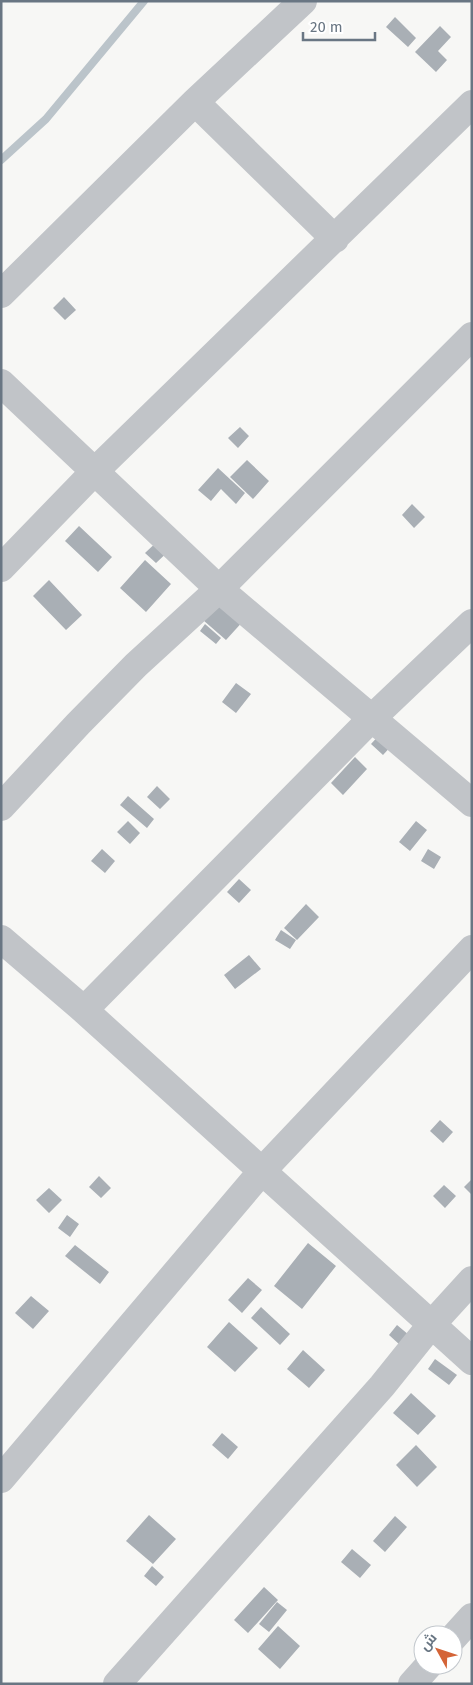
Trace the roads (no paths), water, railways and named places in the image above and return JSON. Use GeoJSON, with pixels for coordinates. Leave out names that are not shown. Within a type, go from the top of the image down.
{"type":"FeatureCollection","features":[{"type":"Feature","properties":{"kind":"street"},"geometry":{"type":"LineString","coordinates":[[1,294],[195,102],[304,1]]}},
{"type":"Feature","properties":{"kind":"street"},"geometry":{"type":"LineString","coordinates":[[195,102],[334,239]]}},
{"type":"Feature","properties":{"kind":"street"},"geometry":{"type":"LineString","coordinates":[[1,568],[95,471],[472,104]]}},
{"type":"Feature","properties":{"kind":"street"},"geometry":{"type":"LineString","coordinates":[[1,807],[136,665],[219,589],[472,336]]}},
{"type":"Feature","properties":{"kind":"street"},"geometry":{"type":"LineString","coordinates":[[1,383],[219,589],[472,803]]}},
{"type":"Feature","properties":{"kind":"street"},"geometry":{"type":"LineString","coordinates":[[84,1010],[371,718],[472,623]]}},
{"type":"Feature","properties":{"kind":"street"},"geometry":{"type":"LineString","coordinates":[[1,939],[84,1010],[472,1361]]}},
{"type":"Feature","properties":{"kind":"street"},"geometry":{"type":"LineString","coordinates":[[1,1479],[262,1171],[472,949]]}},
{"type":"Feature","properties":{"kind":"street"},"geometry":{"type":"LineString","coordinates":[[117,1684],[382,1386],[431,1325],[472,1280]]}},
{"type":"Feature","properties":{"kind":"street"},"geometry":{"type":"LineString","coordinates":[[463,1627],[472,1617]]}},
{"type":"Feature","properties":{"kind":"waterway"},"geometry":{"type":"LineString","coordinates":[[1,160],[46,119],[144,1]]}}]}
